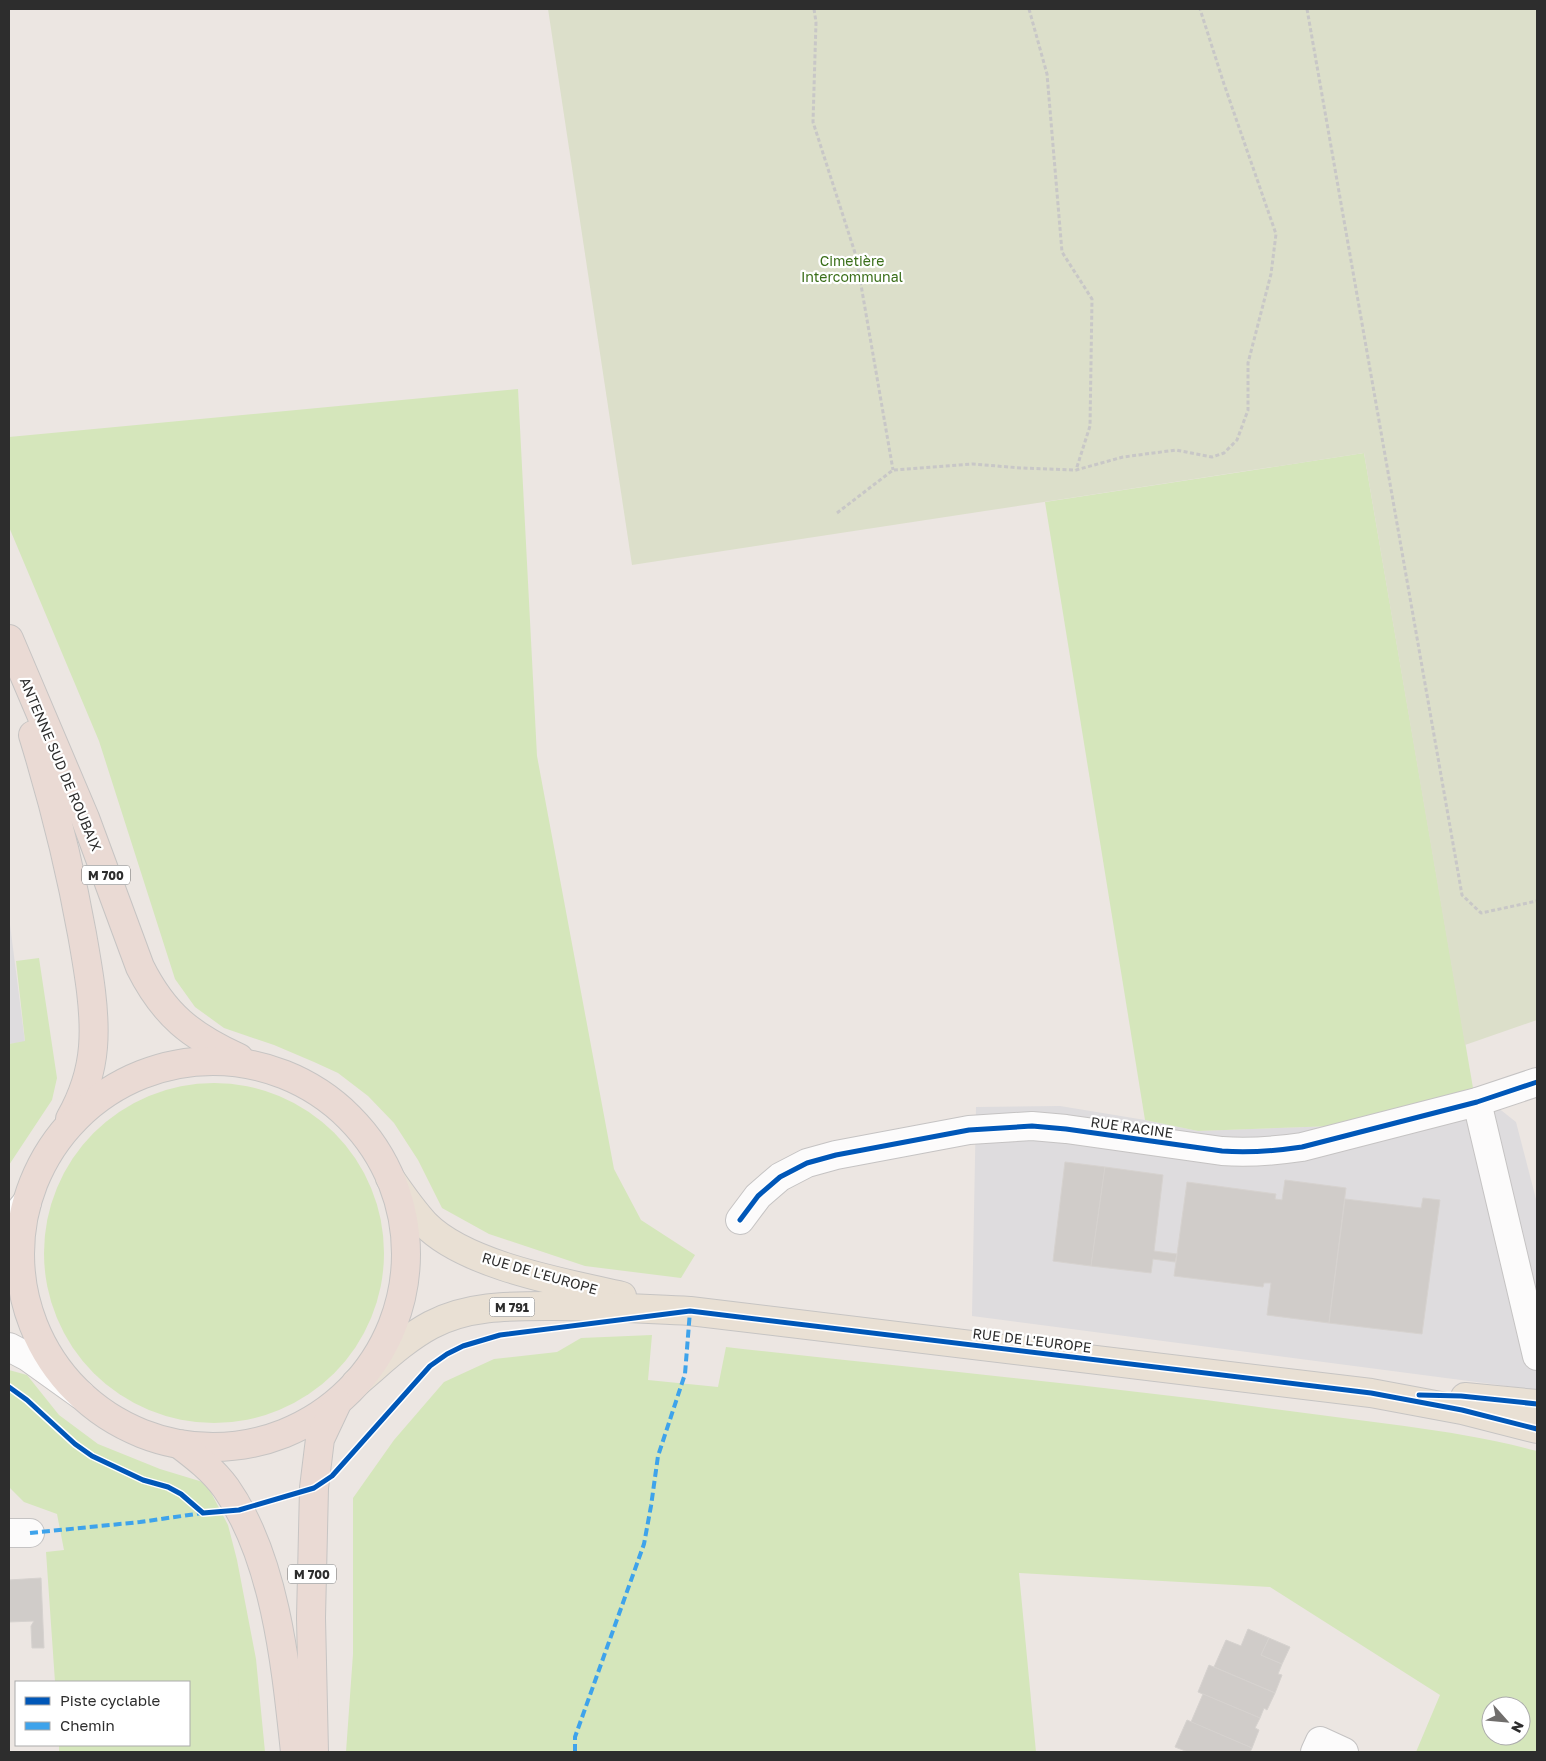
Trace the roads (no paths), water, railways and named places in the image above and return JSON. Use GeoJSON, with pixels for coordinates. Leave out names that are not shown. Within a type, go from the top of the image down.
{"type":"FeatureCollection","features":[{"type":"Feature","properties":{"kind":"highway","name":"ANTENNE SUD DE ROUBAIX"},"geometry":{"type":"LineString","coordinates":[[9,639],[85,818],[140,968],[150,988],[175,1018],[194,1034],[210,1044],[256,1065]]}},
{"type":"Feature","properties":{"kind":"highway","name":"ANTENNE SUD DE ROUBAIX"},"geometry":{"type":"LineString","coordinates":[[9,657],[61,836],[76,901],[88,968],[93,1023],[90,1068],[79,1101],[60,1136]]}},
{"type":"Feature","properties":{"kind":"highway"},"geometry":{"type":"LineString","coordinates":[[208,1061],[232,1061],[256,1065],[296,1080],[332,1102],[366,1136],[380,1157],[390,1178],[404,1225],[406,1250],[403,1286],[398,1309],[384,1343],[348,1392],[298,1427],[264,1440],[227,1446],[203,1447],[166,1442],[110,1418],[81,1395],[64,1377],[50,1357],[38,1335],[29,1312],[23,1288],[20,1263],[22,1227],[27,1202],[40,1168],[60,1136],[95,1101],[115,1088],[148,1072],[172,1065],[208,1061]]}},
{"type":"Feature","properties":{"kind":"highway","name":"M 700"},"geometry":{"type":"LineString","coordinates":[[314,1752],[311,1618],[314,1488],[320,1439],[348,1392]]}},
{"type":"Feature","properties":{"kind":"highway","name":"M 700"},"geometry":{"type":"LineString","coordinates":[[178,1444],[210,1469],[226,1487],[254,1540],[267,1581],[279,1632],[296,1752]]}},
{"type":"Feature","properties":{"kind":"main road","name":"RUE DE L'EUROPE"},"geometry":{"type":"LineString","coordinates":[[390,1178],[412,1210],[426,1225],[442,1238],[481,1257],[552,1280],[690,1311]]}},
{"type":"Feature","properties":{"kind":"main road","name":"RUE DE L'EUROPE"},"geometry":{"type":"LineString","coordinates":[[348,1392],[407,1340],[432,1324],[452,1316],[478,1309],[579,1306],[690,1311],[1371,1393],[1462,1410],[1537,1429]]}},
{"type":"Feature","properties":{"kind":"main road","name":"RUE DE L'EUROPE"},"geometry":{"type":"LineString","coordinates":[[1371,1393],[1461,1396],[1537,1404]]}},
{"type":"Feature","properties":{"kind":"street","name":"RUE RACINE"},"geometry":{"type":"LineString","coordinates":[[740,1220],[758,1196],[780,1177],[807,1164],[836,1155],[969,1130],[1032,1126],[1248,1153],[1276,1151],[1302,1147],[1477,1102],[1537,1082]]}},
{"type":"Feature","properties":{"kind":"street"},"geometry":{"type":"LineString","coordinates":[[1477,1102],[1537,1356]]}},
{"type":"Feature","properties":{"kind":"street"},"geometry":{"type":"LineString","coordinates":[[9,1224],[27,1202]]}},
{"type":"Feature","properties":{"kind":"street"},"geometry":{"type":"LineString","coordinates":[[9,1347],[28,1357],[81,1395]]}},
{"type":"Feature","properties":{"kind":"street"},"geometry":{"type":"LineString","coordinates":[[1315,1752],[1320,1741],[1344,1752]]}},
{"type":"Feature","properties":{"kind":"park label","name":"Cimetière Intercommunal"},"geometry":{"type":"Point","coordinates":[852,268]}}]}
